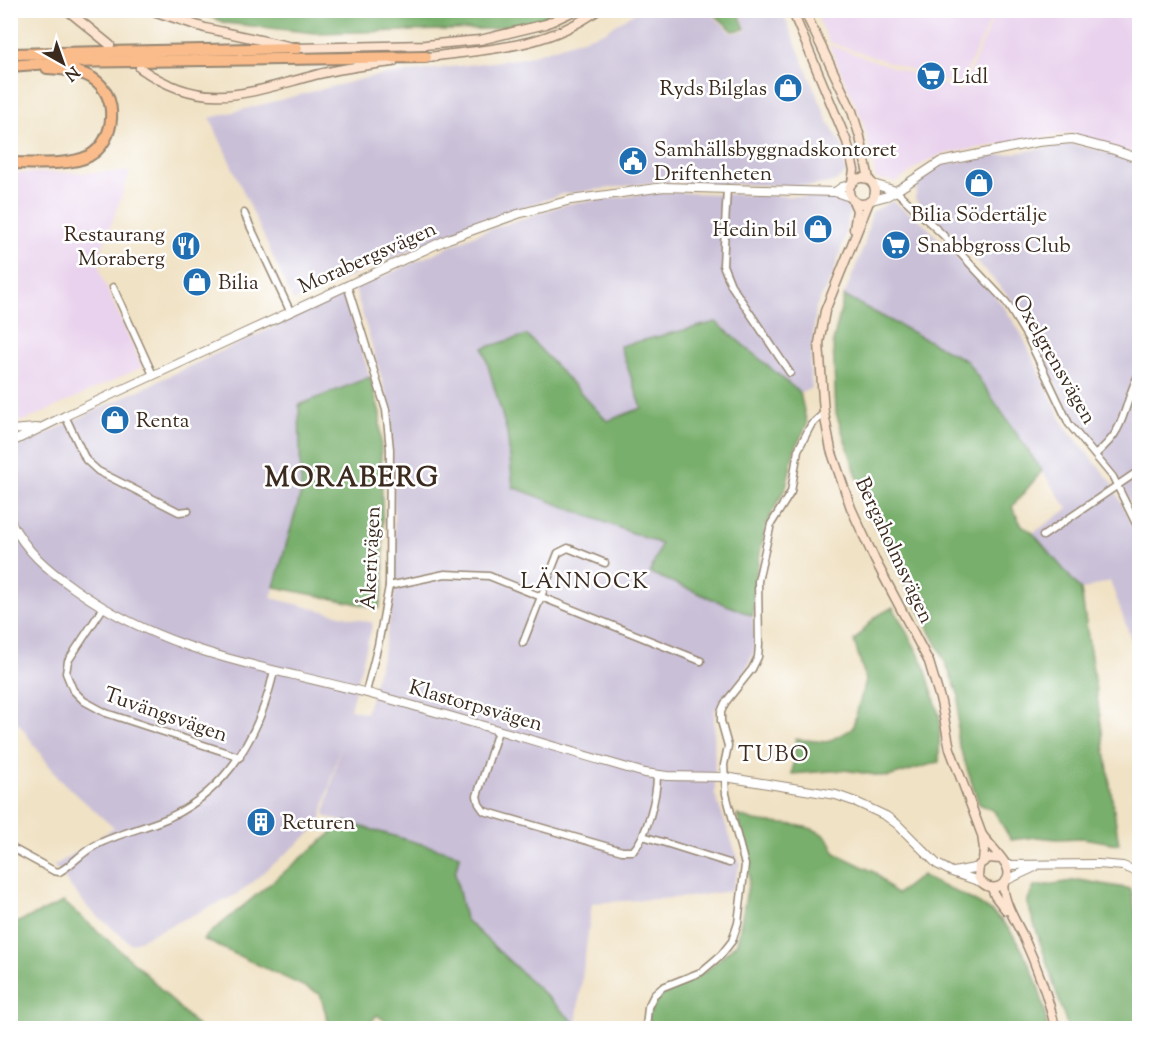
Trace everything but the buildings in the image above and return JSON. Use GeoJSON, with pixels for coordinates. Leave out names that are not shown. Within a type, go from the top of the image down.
{"type":"FeatureCollection","features":[{"type":"Feature","properties":{"kind":"highway"},"geometry":{"type":"LineString","coordinates":[[10,54],[297,48]]}},
{"type":"Feature","properties":{"kind":"highway"},"geometry":{"type":"LineString","coordinates":[[10,68],[62,62],[426,57]]}},
{"type":"Feature","properties":{"kind":"highway"},"geometry":{"type":"LineString","coordinates":[[10,68],[68,70],[91,77],[108,97],[111,106],[111,119],[105,139],[90,155],[69,161],[10,163]]}},
{"type":"Feature","properties":{"kind":"main road"},"geometry":{"type":"LineString","coordinates":[[67,10],[110,45]]}},
{"type":"Feature","properties":{"kind":"main road"},"geometry":{"type":"LineString","coordinates":[[150,10],[205,27],[297,48],[425,45],[480,40],[546,24],[576,10]]}},
{"type":"Feature","properties":{"kind":"main road"},"geometry":{"type":"LineString","coordinates":[[140,68],[173,87],[193,93],[217,96],[238,95],[338,70],[426,57],[488,51],[531,41],[572,26],[598,10]]}},
{"type":"Feature","properties":{"kind":"main road"},"geometry":{"type":"LineString","coordinates":[[792,10],[847,142],[854,170],[850,183],[851,199],[861,204],[871,201],[875,190],[852,111],[804,10]]}},
{"type":"Feature","properties":{"kind":"main road"},"geometry":{"type":"LineString","coordinates":[[850,183],[862,177],[871,181]]}},
{"type":"Feature","properties":{"kind":"main road","name":"Bergaholmsvägen"},"geometry":{"type":"LineString","coordinates":[[851,199],[857,210],[852,241]]}},
{"type":"Feature","properties":{"kind":"main road","name":"Bergaholmsvägen"},"geometry":{"type":"LineString","coordinates":[[871,201],[852,241],[825,311],[819,342],[824,413],[831,450],[851,508],[929,662],[941,702],[950,749],[982,835],[984,849],[978,874],[981,882]]}},
{"type":"Feature","properties":{"kind":"main road","name":"Bergaholmsvägen"},"geometry":{"type":"LineString","coordinates":[[982,835],[1004,862]]}},
{"type":"Feature","properties":{"kind":"main road"},"geometry":{"type":"LineString","coordinates":[[981,864],[991,857],[1004,862],[1008,874],[1003,893],[1024,938],[1046,996],[1055,1029]]}},
{"type":"Feature","properties":{"kind":"main road"},"geometry":{"type":"LineString","coordinates":[[981,882],[992,888],[995,896],[1013,917]]}},
{"type":"Feature","properties":{"kind":"main road"},"geometry":{"type":"LineString","coordinates":[[992,888],[1005,882]]}},
{"type":"Feature","properties":{"kind":"street"},"geometry":{"type":"LineString","coordinates":[[871,201],[887,196],[917,180],[940,162],[1038,142],[1072,139],[1140,159]]}},
{"type":"Feature","properties":{"kind":"street"},"geometry":{"type":"LineString","coordinates":[[871,181],[896,191]]}},
{"type":"Feature","properties":{"kind":"street","name":"Morabergsvägen"},"geometry":{"type":"LineString","coordinates":[[835,192],[850,183]]}},
{"type":"Feature","properties":{"kind":"street","name":"Morabergsvägen"},"geometry":{"type":"LineString","coordinates":[[10,443],[290,311],[476,228],[561,202],[664,187],[835,192],[851,199]]}},
{"type":"Feature","properties":{"kind":"street"},"geometry":{"type":"LineString","coordinates":[[727,188],[723,265],[731,285],[790,373]]}},
{"type":"Feature","properties":{"kind":"street","name":"Oxelgrensvägen"},"geometry":{"type":"LineString","coordinates":[[896,191],[943,235],[1006,302],[1029,340],[1069,424],[1113,477],[1140,532]]}},
{"type":"Feature","properties":{"kind":"street"},"geometry":{"type":"LineString","coordinates":[[244,213],[290,311]]}},
{"type":"Feature","properties":{"kind":"street","name":"Åkerivägen"},"geometry":{"type":"LineString","coordinates":[[347,285],[386,410],[390,449],[389,586],[366,692]]}},
{"type":"Feature","properties":{"kind":"street"},"geometry":{"type":"LineString","coordinates":[[113,287],[153,375]]}},
{"type":"Feature","properties":{"kind":"street"},"geometry":{"type":"LineString","coordinates":[[1095,455],[1105,447],[1117,430],[1134,381],[1140,372]]}},
{"type":"Feature","properties":{"kind":"street"},"geometry":{"type":"LineString","coordinates":[[646,1029],[648,1007],[654,995],[663,987],[701,972],[721,955],[732,941],[738,923],[745,865],[726,794],[724,777],[728,746],[721,721],[721,712],[758,657],[758,581],[771,524],[791,492],[798,450],[811,425],[824,413]]}},
{"type":"Feature","properties":{"kind":"street"},"geometry":{"type":"LineString","coordinates":[[65,416],[86,460],[98,471],[179,512],[188,511]]}},
{"type":"Feature","properties":{"kind":"street","name":"Morabergsvägen"},"geometry":{"type":"LineString","coordinates":[[10,430],[41,427]]}},
{"type":"Feature","properties":{"kind":"street"},"geometry":{"type":"LineString","coordinates":[[1043,536],[1140,470]]}},
{"type":"Feature","properties":{"kind":"street","name":"Klastorpsvägen"},"geometry":{"type":"LineString","coordinates":[[10,520],[28,550],[65,582],[103,608],[152,634],[177,644],[274,672],[366,692],[657,775],[724,777],[836,795],[876,810],[897,824],[937,864],[981,882]]}},
{"type":"Feature","properties":{"kind":"street"},"geometry":{"type":"LineString","coordinates":[[523,643],[558,553],[568,548],[605,562]]}},
{"type":"Feature","properties":{"kind":"street"},"geometry":{"type":"LineString","coordinates":[[389,586],[445,574],[489,576],[701,661]]}},
{"type":"Feature","properties":{"kind":"street","name":"Tuvängsvägen"},"geometry":{"type":"LineString","coordinates":[[103,608],[68,661],[66,673],[73,690],[84,701],[106,712],[240,757]]}},
{"type":"Feature","properties":{"kind":"street"},"geometry":{"type":"LineString","coordinates":[[10,847],[54,871],[62,870],[95,845],[166,819],[190,806],[216,787],[240,757],[264,707],[274,672]]}},
{"type":"Feature","properties":{"kind":"street"},"geometry":{"type":"LineString","coordinates":[[498,731],[477,796],[484,811],[622,851],[633,852],[640,844],[657,790],[657,775]]}},
{"type":"Feature","properties":{"kind":"street"},"geometry":{"type":"LineString","coordinates":[[643,836],[729,863]]}},
{"type":"Feature","properties":{"kind":"street"},"geometry":{"type":"LineString","coordinates":[[1004,862],[1098,864],[1123,867],[1140,873]]}},
{"type":"Feature","properties":{"kind":"street"},"geometry":{"type":"LineString","coordinates":[[952,872],[981,864]]}},
{"type":"Feature","properties":{"kind":"street"},"geometry":{"type":"LineString","coordinates":[[1005,882],[1042,864]]}},
{"type":"Feature","properties":{"kind":"shaded area"},"geometry":{"type":"Polygon","coordinates":[[[895,10],[902,12],[903,10],[994,12],[960,86],[829,42],[815,11],[895,10]]]}},
{"type":"Feature","properties":{"kind":"shaded area"},"geometry":{"type":"Polygon","coordinates":[[[637,11],[708,11],[732,33],[747,31],[740,11],[782,11],[828,121],[842,145],[846,173],[835,182],[811,186],[656,182],[563,194],[480,221],[293,301],[210,118],[370,77],[524,58],[604,32],[637,11]]]}},
{"type":"Feature","properties":{"kind":"shaded area"},"geometry":{"type":"Polygon","coordinates":[[[996,11],[1139,11],[1139,156],[1070,133],[942,154],[920,165],[897,182],[876,179],[863,121],[829,45],[962,91],[996,11]]]}},
{"type":"Feature","properties":{"kind":"shaded area"},"geometry":{"type":"Polygon","coordinates":[[[1072,144],[1139,164],[1139,523],[1117,474],[1073,421],[1043,358],[1010,298],[964,247],[915,199],[918,182],[944,164],[1072,144]]]}},
{"type":"Feature","properties":{"kind":"shaded area"},"geometry":{"type":"Polygon","coordinates":[[[130,172],[98,261],[103,280],[142,367],[22,422],[10,411],[11,173],[130,172]]]}},
{"type":"Feature","properties":{"kind":"shaded area"},"geometry":{"type":"Polygon","coordinates":[[[662,192],[839,198],[850,210],[844,240],[832,277],[816,307],[810,368],[812,388],[800,393],[716,322],[642,408],[607,421],[527,335],[483,348],[507,432],[513,487],[662,544],[650,573],[753,616],[755,650],[745,672],[714,711],[715,795],[740,864],[731,891],[688,897],[592,903],[576,1024],[465,919],[455,873],[460,855],[324,816],[342,739],[319,826],[238,894],[131,944],[89,909],[54,866],[114,828],[59,779],[11,713],[11,671],[14,667],[11,663],[11,450],[344,294],[370,377],[299,406],[301,493],[271,598],[373,623],[350,709],[366,713],[383,653],[396,587],[391,410],[355,289],[482,232],[567,204],[662,192]]]}},
{"type":"Feature","properties":{"kind":"shaded area"},"geometry":{"type":"Polygon","coordinates":[[[892,201],[921,221],[1004,307],[1022,335],[1064,425],[1112,483],[1139,541],[1139,661],[1110,581],[1081,590],[1033,533],[1068,509],[967,361],[844,296],[864,246],[872,212],[892,201]]]}},
{"type":"Feature","properties":{"kind":"green space"},"geometry":{"type":"Polygon","coordinates":[[[560,10],[539,20],[490,29],[315,33],[225,23],[196,11],[560,10]]]}},
{"type":"Feature","properties":{"kind":"green space"},"geometry":{"type":"Polygon","coordinates":[[[711,11],[738,11],[745,29],[733,31],[711,11]]]}},
{"type":"Feature","properties":{"kind":"green space"},"geometry":{"type":"Polygon","coordinates":[[[844,296],[967,361],[1042,471],[1012,507],[1021,524],[1033,533],[1081,590],[1119,844],[1082,838],[1036,837],[1011,840],[994,811],[979,804],[957,739],[959,696],[940,650],[871,518],[836,413],[833,342],[844,296]]]}},
{"type":"Feature","properties":{"kind":"green space"},"geometry":{"type":"Polygon","coordinates":[[[716,322],[800,393],[807,424],[794,451],[786,487],[766,524],[754,584],[753,616],[650,573],[661,544],[513,487],[507,432],[483,348],[527,335],[607,421],[642,408],[620,346],[716,322]]]}},
{"type":"Feature","properties":{"kind":"green space"},"geometry":{"type":"Polygon","coordinates":[[[370,377],[380,413],[384,586],[379,608],[274,587],[301,493],[299,405],[370,377]]]}},
{"type":"Feature","properties":{"kind":"green space"},"geometry":{"type":"Polygon","coordinates":[[[893,607],[924,664],[940,718],[939,762],[888,777],[844,770],[792,774],[796,739],[827,742],[852,729],[866,680],[854,641],[875,617],[893,607]]]}},
{"type":"Feature","properties":{"kind":"green space"},"geometry":{"type":"Polygon","coordinates":[[[737,815],[755,821],[790,824],[813,829],[823,834],[835,853],[876,873],[897,894],[922,875],[987,909],[999,918],[1020,946],[1041,997],[1047,1028],[651,1028],[648,1016],[659,998],[706,971],[737,943],[749,880],[749,854],[737,815]]]}},
{"type":"Feature","properties":{"kind":"green space"},"geometry":{"type":"Polygon","coordinates":[[[345,822],[460,855],[455,873],[465,919],[580,1028],[395,1028],[377,1015],[366,1028],[330,1028],[320,994],[203,939],[345,822]]]}},
{"type":"Feature","properties":{"kind":"green space"},"geometry":{"type":"Polygon","coordinates":[[[1079,880],[1131,889],[1139,931],[1139,1028],[1068,1028],[1027,902],[1034,887],[1079,880]]]}},
{"type":"Feature","properties":{"kind":"green space"},"geometry":{"type":"Polygon","coordinates":[[[64,902],[139,967],[199,1028],[11,1028],[11,925],[64,902]]]}},
{"type":"Feature","properties":{"kind":"place","name":"Lidl"},"geometry":{"type":"Point","coordinates":[931,76]}},
{"type":"Feature","properties":{"kind":"place","name":"Ryds Bilglas"},"geometry":{"type":"Point","coordinates":[788,88]}},
{"type":"Feature","properties":{"kind":"place","name":"Samhällsbyggnadskontoret Driftenheten"},"geometry":{"type":"Point","coordinates":[633,161]}},
{"type":"Feature","properties":{"kind":"place","name":"Bilia Södertälje"},"geometry":{"type":"Point","coordinates":[979,183]}},
{"type":"Feature","properties":{"kind":"place","name":"Hedin bil"},"geometry":{"type":"Point","coordinates":[818,229]}},
{"type":"Feature","properties":{"kind":"place","name":"Snabbgross Club"},"geometry":{"type":"Point","coordinates":[896,245]}},
{"type":"Feature","properties":{"kind":"place","name":"Restaurang Moraberg"},"geometry":{"type":"Point","coordinates":[186,246]}},
{"type":"Feature","properties":{"kind":"place","name":"Bilia"},"geometry":{"type":"Point","coordinates":[197,282]}},
{"type":"Feature","properties":{"kind":"place","name":"Renta"},"geometry":{"type":"Point","coordinates":[115,420]}},
{"type":"Feature","properties":{"kind":"place","name":"Returen"},"geometry":{"type":"Point","coordinates":[261,822]}},
{"type":"Feature","properties":{"kind":"district","name":"MORABERG"},"geometry":{"type":"Point","coordinates":[352,477]}},
{"type":"Feature","properties":{"kind":"district","name":"LÄNNOCK"},"geometry":{"type":"Point","coordinates":[585,580]}},
{"type":"Feature","properties":{"kind":"district","name":"TUBO"},"geometry":{"type":"Point","coordinates":[774,753]}}]}
